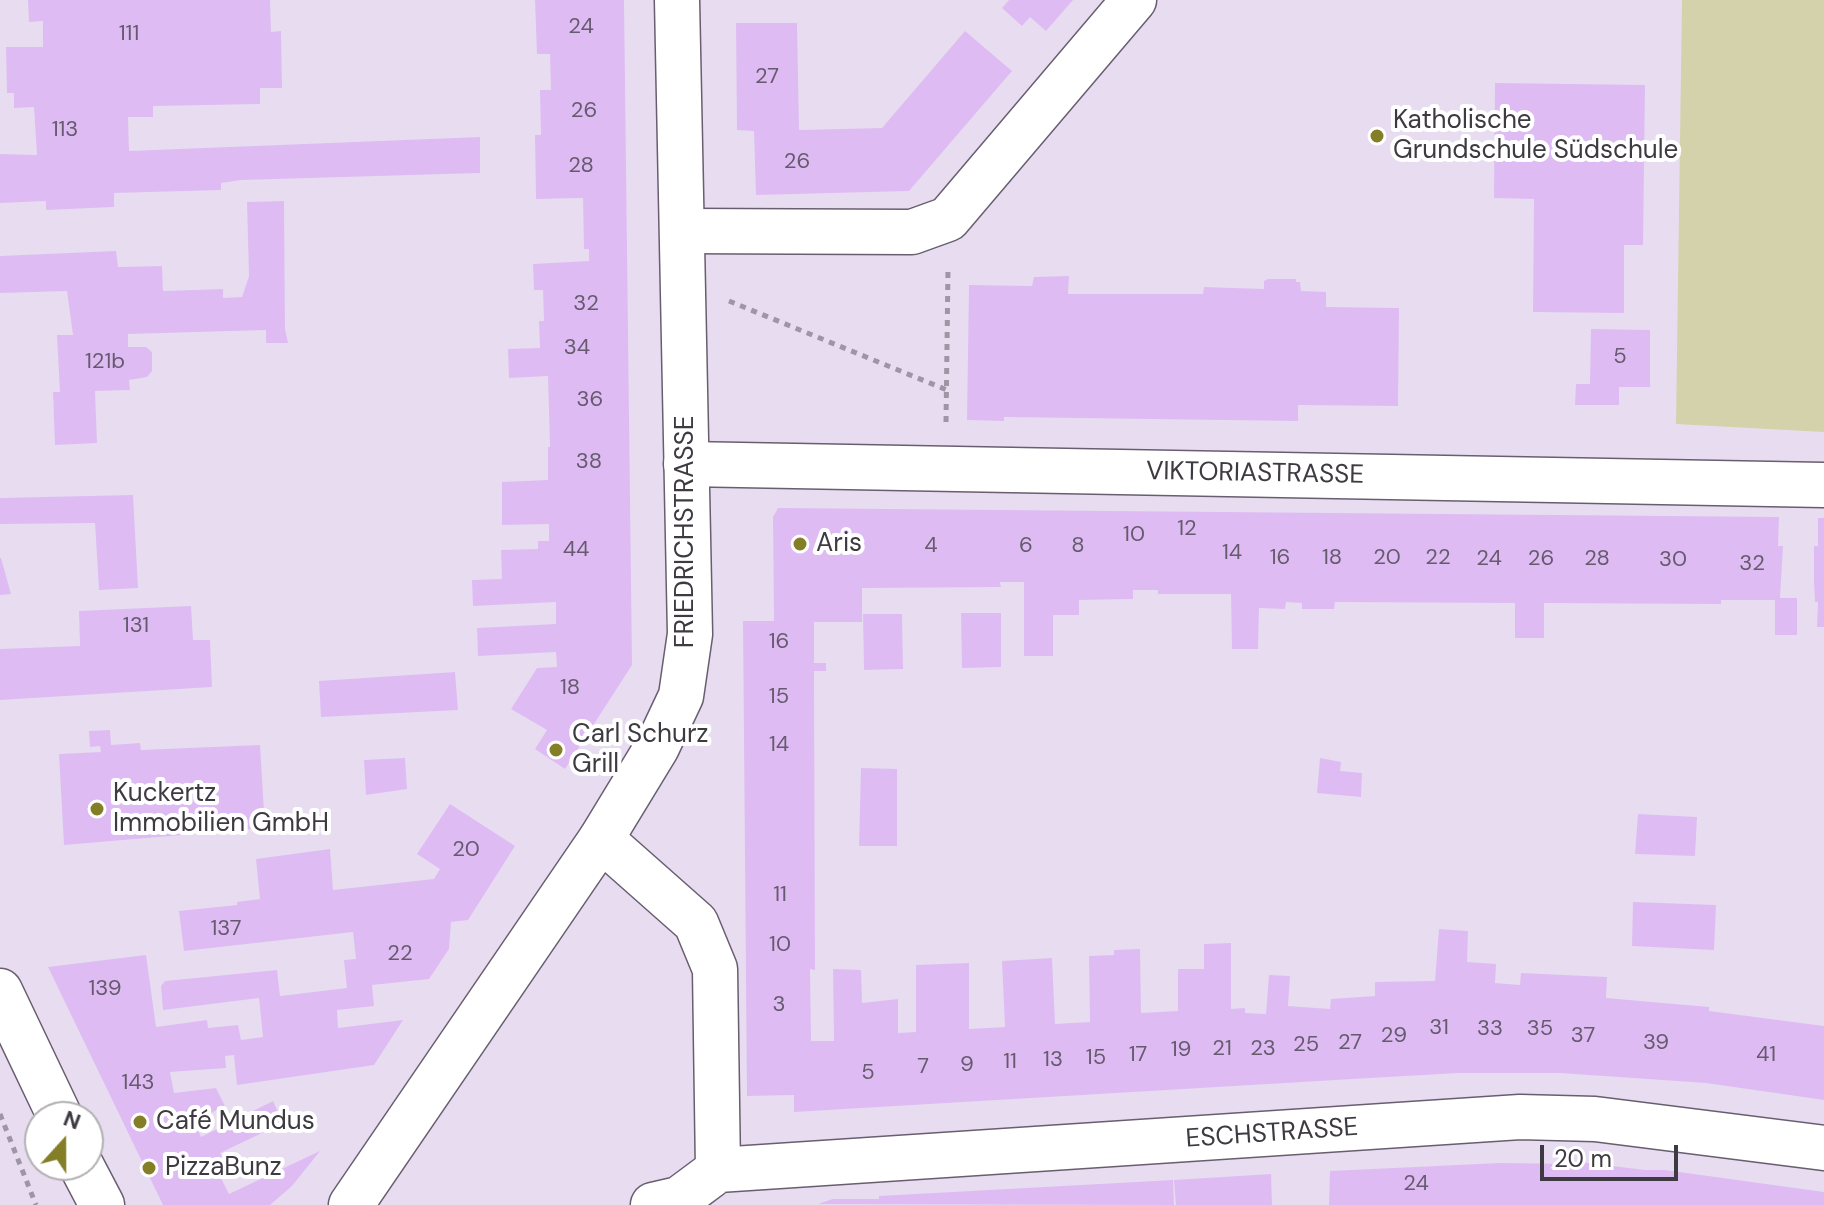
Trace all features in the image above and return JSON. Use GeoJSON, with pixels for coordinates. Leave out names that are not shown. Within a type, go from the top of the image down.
{"type":"FeatureCollection","features":[{"type":"Feature","properties":{"kind":"street","name":"FRIEDRICHSTRASSE"},"geometry":{"type":"LineString","coordinates":[[351,1205],[601,839],[657,747],[681,696],[690,634],[677,0]]}},
{"type":"Feature","properties":{"kind":"street"},"geometry":{"type":"LineString","coordinates":[[684,231],[912,232],[948,219],[1134,0]]}},
{"type":"Feature","properties":{"kind":"street","name":"VIKTORIASTRASSE"},"geometry":{"type":"LineString","coordinates":[[686,464],[1824,485]]}},
{"type":"Feature","properties":{"kind":"street"},"geometry":{"type":"LineString","coordinates":[[601,839],[696,923],[715,969],[718,1170],[679,1199],[653,1205]]}},
{"type":"Feature","properties":{"kind":"street"},"geometry":{"type":"LineString","coordinates":[[0,991],[52,1101]]}},
{"type":"Feature","properties":{"kind":"street","name":"ESCHSTRASSE"},"geometry":{"type":"LineString","coordinates":[[718,1170],[1520,1117],[1595,1119],[1824,1148]]}},
{"type":"Feature","properties":{"kind":"street"},"geometry":{"type":"LineString","coordinates":[[89,1181],[102,1205]]}},
{"type":"Feature","properties":{"kind":"path"},"geometry":{"type":"LineString","coordinates":[[946,469],[948,219]]}},
{"type":"Feature","properties":{"kind":"path"},"geometry":{"type":"LineString","coordinates":[[684,282],[947,390]]}},
{"type":"Feature","properties":{"kind":"path"},"geometry":{"type":"LineString","coordinates":[[0,1114],[36,1205]]}},
{"type":"Feature","properties":{"kind":"shaded area"},"geometry":{"type":"Polygon","coordinates":[[[1682,0],[1824,0],[1824,432],[1676,424],[1682,0]]]}},
{"type":"Feature","properties":{"kind":"building"},"geometry":{"type":"Polygon","coordinates":[[[28,0],[270,0],[271,32],[281,31],[282,88],[260,88],[260,104],[153,106],[153,117],[128,117],[129,151],[480,137],[480,173],[241,180],[221,183],[221,190],[114,193],[114,207],[46,210],[46,201],[0,203],[0,154],[37,155],[34,107],[14,108],[14,93],[7,93],[6,47],[43,47],[43,21],[29,22],[28,0]]]}},
{"type":"Feature","properties":{"kind":"building"},"geometry":{"type":"Polygon","coordinates":[[[535,0],[624,0],[632,665],[565,769],[535,749],[547,730],[511,709],[537,668],[557,667],[556,652],[478,656],[477,628],[556,624],[556,602],[473,606],[472,580],[502,579],[501,550],[538,549],[538,541],[549,541],[549,524],[502,525],[502,482],[548,480],[548,376],[509,378],[508,349],[540,348],[539,321],[544,321],[543,290],[534,290],[533,264],[589,261],[589,249],[584,249],[583,198],[536,199],[535,135],[541,135],[540,90],[551,90],[550,54],[537,54],[535,0]]]}},
{"type":"Feature","properties":{"kind":"building"},"geometry":{"type":"Polygon","coordinates":[[[1009,0],[1073,0],[1046,31],[1030,17],[1022,26],[1002,8],[1009,0]]]}},
{"type":"Feature","properties":{"kind":"building"},"geometry":{"type":"Polygon","coordinates":[[[736,23],[797,23],[799,130],[882,128],[965,31],[1012,71],[909,191],[756,195],[754,131],[737,130],[736,23]]]}},
{"type":"Feature","properties":{"kind":"building"},"geometry":{"type":"Polygon","coordinates":[[[1495,83],[1645,85],[1643,245],[1624,245],[1624,313],[1533,312],[1534,199],[1494,198],[1495,83]]]}},
{"type":"Feature","properties":{"kind":"building"},"geometry":{"type":"Polygon","coordinates":[[[284,201],[285,329],[288,343],[266,343],[266,330],[128,334],[128,347],[146,347],[152,352],[152,371],[147,377],[129,380],[130,390],[95,391],[97,443],[55,445],[53,392],[60,392],[57,335],[73,335],[67,291],[0,293],[0,256],[116,251],[118,267],[162,266],[163,291],[223,289],[223,298],[242,297],[249,276],[247,202],[284,201]]]}},
{"type":"Feature","properties":{"kind":"building"},"geometry":{"type":"Polygon","coordinates":[[[1069,276],[1068,294],[1203,294],[1204,287],[1264,289],[1264,281],[1268,279],[1296,279],[1300,282],[1301,291],[1326,292],[1326,307],[1399,308],[1398,406],[1298,405],[1298,421],[1004,417],[1004,421],[967,420],[969,285],[1032,286],[1034,277],[1069,276]]]}},
{"type":"Feature","properties":{"kind":"building"},"geometry":{"type":"Polygon","coordinates":[[[1591,329],[1650,330],[1650,387],[1619,387],[1619,405],[1575,405],[1576,384],[1590,384],[1591,329]]]}},
{"type":"Feature","properties":{"kind":"building"},"geometry":{"type":"Polygon","coordinates":[[[133,495],[138,588],[99,590],[95,523],[0,524],[0,498],[133,495]]]}},
{"type":"Feature","properties":{"kind":"building"},"geometry":{"type":"Polygon","coordinates":[[[778,508],[1779,517],[1778,546],[1783,546],[1780,598],[1797,598],[1797,635],[1775,635],[1775,600],[1721,600],[1721,604],[1544,603],[1544,638],[1515,638],[1515,603],[1335,602],[1334,609],[1302,609],[1302,603],[1286,602],[1285,609],[1259,608],[1258,649],[1232,649],[1231,594],[1158,594],[1158,590],[1133,590],[1133,599],[1079,600],[1079,615],[1053,615],[1053,656],[1024,656],[1024,582],[1000,582],[1001,587],[862,588],[862,622],[814,622],[814,663],[826,663],[826,671],[814,671],[815,970],[810,969],[811,1041],[834,1041],[833,969],[861,970],[862,1003],[898,999],[898,1033],[916,1032],[916,965],[969,963],[969,1029],[1005,1027],[1002,961],[1052,958],[1055,1024],[1090,1022],[1089,956],[1114,955],[1114,950],[1140,949],[1141,1013],[1178,1011],[1178,969],[1204,969],[1204,944],[1231,943],[1231,1009],[1245,1008],[1245,1013],[1266,1014],[1269,975],[1290,976],[1288,1006],[1330,1009],[1331,999],[1375,996],[1375,982],[1435,981],[1439,929],[1468,931],[1467,962],[1496,964],[1495,983],[1520,985],[1521,973],[1607,977],[1606,998],[1709,1007],[1709,1011],[1824,1026],[1824,1100],[1706,1083],[1560,1073],[1459,1073],[794,1112],[794,1095],[747,1096],[743,621],[774,621],[773,517],[778,508]]]}},
{"type":"Feature","properties":{"kind":"building"},"geometry":{"type":"Polygon","coordinates":[[[1818,518],[1824,518],[1824,627],[1817,627],[1818,602],[1815,602],[1814,546],[1818,546],[1818,518]]]}},
{"type":"Feature","properties":{"kind":"building"},"geometry":{"type":"Polygon","coordinates":[[[1,558],[11,594],[0,595],[1,558]]]}},
{"type":"Feature","properties":{"kind":"building"},"geometry":{"type":"Polygon","coordinates":[[[191,606],[193,640],[210,640],[212,687],[0,700],[0,649],[80,646],[79,611],[191,606]]]}},
{"type":"Feature","properties":{"kind":"building"},"geometry":{"type":"Polygon","coordinates":[[[961,613],[1001,613],[1001,667],[962,668],[961,613]]]}},
{"type":"Feature","properties":{"kind":"building"},"geometry":{"type":"Polygon","coordinates":[[[863,614],[902,614],[903,669],[864,670],[863,614]]]}},
{"type":"Feature","properties":{"kind":"building"},"geometry":{"type":"Polygon","coordinates":[[[455,672],[458,710],[321,717],[319,681],[455,672]]]}},
{"type":"Feature","properties":{"kind":"building"},"geometry":{"type":"Polygon","coordinates":[[[110,730],[111,745],[140,743],[141,750],[260,745],[265,828],[64,845],[59,754],[101,752],[100,746],[90,747],[89,731],[110,730]]]}},
{"type":"Feature","properties":{"kind":"building"},"geometry":{"type":"Polygon","coordinates":[[[405,758],[407,789],[366,795],[364,760],[405,758]]]}},
{"type":"Feature","properties":{"kind":"building"},"geometry":{"type":"Polygon","coordinates":[[[1320,758],[1341,762],[1340,771],[1362,773],[1361,797],[1317,793],[1320,758]]]}},
{"type":"Feature","properties":{"kind":"building"},"geometry":{"type":"Polygon","coordinates":[[[861,768],[897,769],[897,846],[859,846],[861,768]]]}},
{"type":"Feature","properties":{"kind":"building"},"geometry":{"type":"Polygon","coordinates":[[[450,804],[515,846],[468,920],[451,922],[449,949],[429,979],[372,985],[374,1006],[337,1010],[338,1028],[403,1020],[374,1065],[237,1085],[234,1055],[225,1056],[226,1068],[170,1072],[174,1093],[216,1088],[225,1106],[194,1121],[201,1137],[273,1101],[283,1123],[220,1153],[231,1173],[221,1178],[229,1194],[320,1151],[292,1186],[270,1205],[163,1205],[48,967],[146,955],[156,1027],[207,1020],[208,1028],[238,1025],[241,1040],[263,1037],[259,998],[163,1010],[161,986],[165,981],[277,970],[280,996],[347,988],[344,960],[356,959],[353,932],[184,951],[179,911],[237,905],[237,902],[260,899],[256,859],[330,849],[333,890],[434,879],[440,869],[417,854],[450,804]]]}},
{"type":"Feature","properties":{"kind":"building"},"geometry":{"type":"Polygon","coordinates":[[[1638,814],[1697,817],[1695,856],[1635,854],[1638,814]]]}},
{"type":"Feature","properties":{"kind":"building"},"geometry":{"type":"Polygon","coordinates":[[[1633,902],[1716,905],[1714,950],[1632,946],[1633,902]]]}},
{"type":"Feature","properties":{"kind":"building"},"geometry":{"type":"Polygon","coordinates":[[[1579,1162],[1665,1170],[1824,1192],[1824,1205],[1329,1205],[1330,1171],[1579,1162]]]}},
{"type":"Feature","properties":{"kind":"building"},"geometry":{"type":"Polygon","coordinates":[[[1271,1174],[1272,1205],[1176,1205],[1174,1180],[1271,1174]]]}},
{"type":"Feature","properties":{"kind":"building"},"geometry":{"type":"Polygon","coordinates":[[[1173,1180],[1174,1205],[818,1204],[833,1199],[879,1199],[879,1196],[1173,1180]]]}},
{"type":"Feature","properties":{"kind":"place","name":"Katholische Grundschule Südschule"},"geometry":{"type":"Point","coordinates":[1377,136]}},
{"type":"Feature","properties":{"kind":"place","name":"Aris"},"geometry":{"type":"Point","coordinates":[800,544]}},
{"type":"Feature","properties":{"kind":"place","name":"Carl Schurz Grill"},"geometry":{"type":"Point","coordinates":[556,750]}},
{"type":"Feature","properties":{"kind":"place","name":"Kuckertz Immobilien GmbH"},"geometry":{"type":"Point","coordinates":[97,809]}},
{"type":"Feature","properties":{"kind":"place","name":"Café Mundus"},"geometry":{"type":"Point","coordinates":[140,1122]}},
{"type":"Feature","properties":{"kind":"place","name":"PizzaBunz"},"geometry":{"type":"Point","coordinates":[149,1168]}}]}
